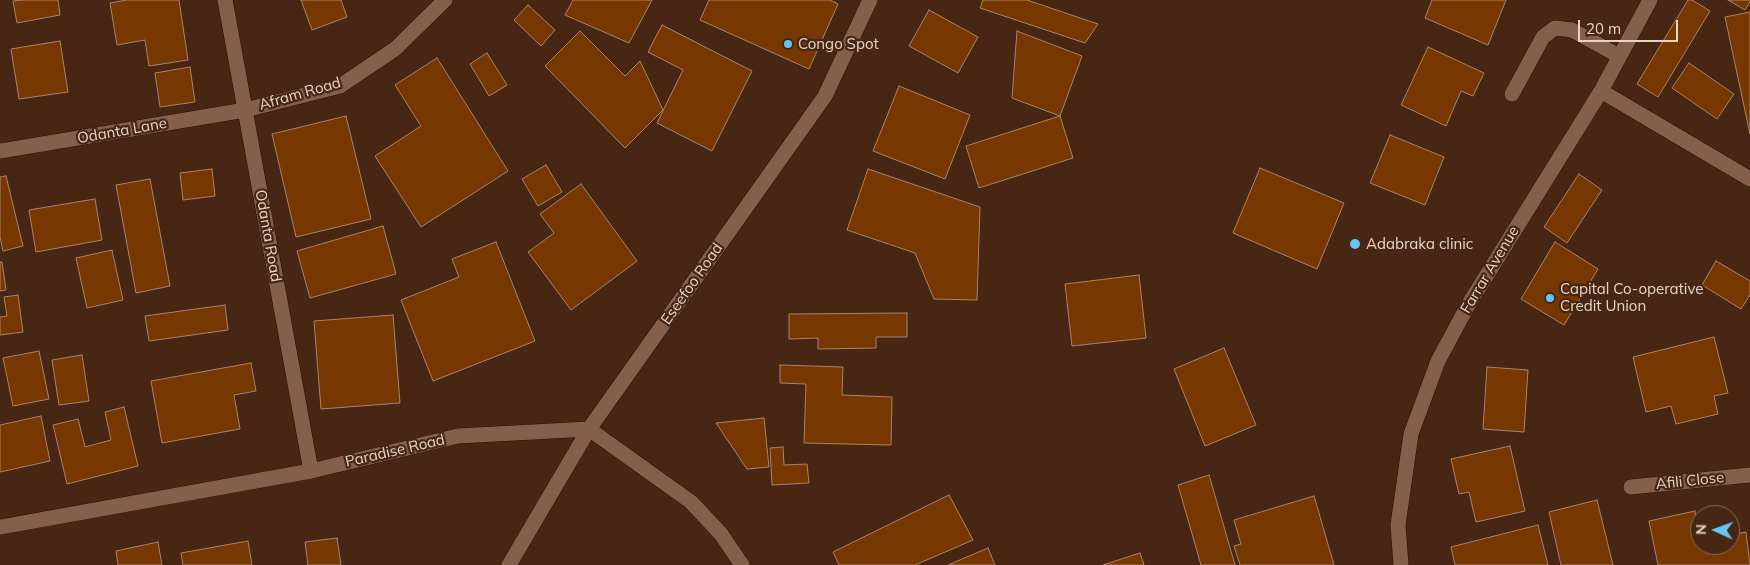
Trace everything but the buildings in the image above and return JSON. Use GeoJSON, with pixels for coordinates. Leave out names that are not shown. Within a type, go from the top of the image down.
{"type":"FeatureCollection","features":[{"type":"Feature","properties":{"kind":"street","name":"Odanta Road"},"geometry":{"type":"LineString","coordinates":[[225,0],[311,471]]}},
{"type":"Feature","properties":{"kind":"street","name":"Afram Road"},"geometry":{"type":"LineString","coordinates":[[245,110],[340,86],[395,49],[445,0]]}},
{"type":"Feature","properties":{"kind":"street","name":"Eseefoo Road"},"geometry":{"type":"LineString","coordinates":[[509,565],[589,429],[825,96],[870,0]]}},
{"type":"Feature","properties":{"kind":"street","name":"Farrar Avenue"},"geometry":{"type":"LineString","coordinates":[[1401,565],[1398,525],[1411,434],[1438,361],[1467,307],[1601,91],[1650,0]]}},
{"type":"Feature","properties":{"kind":"street"},"geometry":{"type":"LineString","coordinates":[[1512,94],[1543,36],[1555,28],[1572,30],[1619,56]]}},
{"type":"Feature","properties":{"kind":"street"},"geometry":{"type":"LineString","coordinates":[[1601,91],[1750,179]]}},
{"type":"Feature","properties":{"kind":"street","name":"Odanta Lane"},"geometry":{"type":"LineString","coordinates":[[0,152],[245,110]]}},
{"type":"Feature","properties":{"kind":"street","name":"Paradise Road"},"geometry":{"type":"LineString","coordinates":[[0,527],[311,471],[458,436],[589,429]]}},
{"type":"Feature","properties":{"kind":"street"},"geometry":{"type":"LineString","coordinates":[[589,429],[691,502],[720,534],[742,565]]}},
{"type":"Feature","properties":{"kind":"street","name":"Afili Close"},"geometry":{"type":"LineString","coordinates":[[1631,487],[1750,475]]}},
{"type":"Feature","properties":{"kind":"place","name":"Congo Spot"},"geometry":{"type":"Point","coordinates":[788,44]}},
{"type":"Feature","properties":{"kind":"place","name":"Adabraka clinic"},"geometry":{"type":"Point","coordinates":[1355,244]}},
{"type":"Feature","properties":{"kind":"place","name":"Capital Co-operative Credit Union"},"geometry":{"type":"Point","coordinates":[1550,298]}}]}
